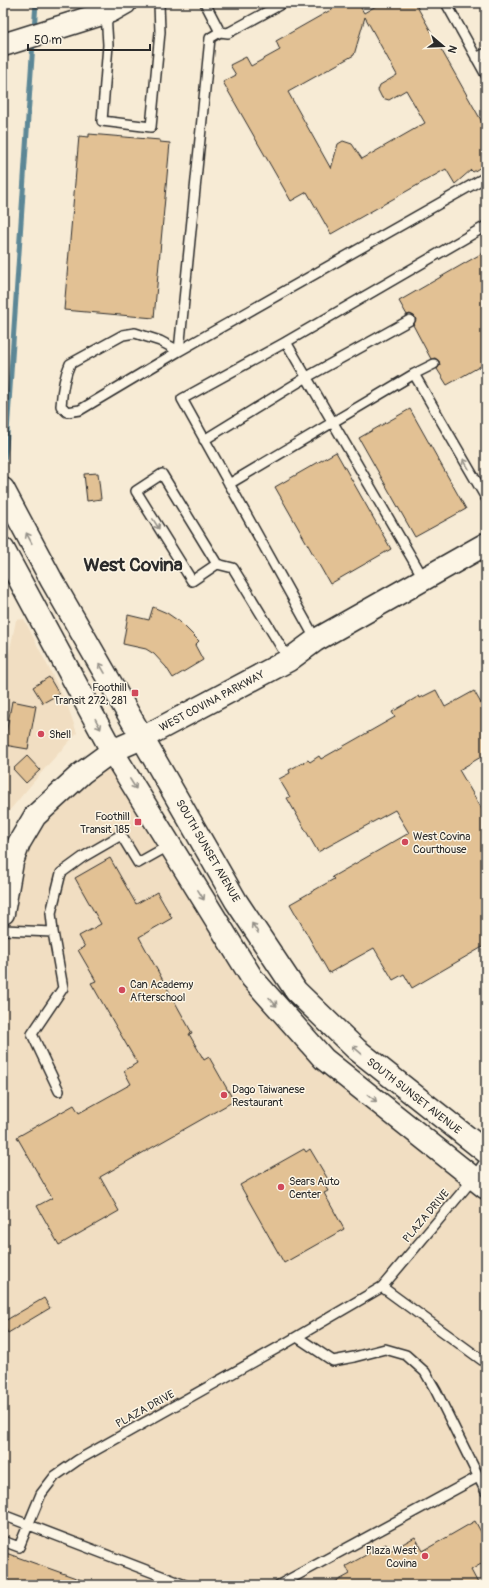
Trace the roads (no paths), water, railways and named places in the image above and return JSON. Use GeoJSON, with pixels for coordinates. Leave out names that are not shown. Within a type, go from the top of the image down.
{"type":"FeatureCollection","features":[{"type":"Feature","properties":{"kind":"main road"},"geometry":{"type":"LineString","coordinates":[[3,45],[114,9]]}},
{"type":"Feature","properties":{"kind":"main road","name":"SOUTH SUNSET AVENUE"},"geometry":{"type":"LineString","coordinates":[[3,489],[47,572],[236,901],[296,991],[356,1049],[486,1152]]}},
{"type":"Feature","properties":{"kind":"main road","name":"WEST COVINA PARKWAY"},"geometry":{"type":"LineString","coordinates":[[3,913],[12,862],[19,843],[35,816],[82,773],[112,751],[142,738],[289,660],[316,640],[486,544]]}},
{"type":"Feature","properties":{"kind":"main road"},"geometry":{"type":"LineString","coordinates":[[3,549],[112,751],[252,978],[318,1053],[330,1064],[480,1183]]}},
{"type":"Feature","properties":{"kind":"lane"},"geometry":{"type":"LineString","coordinates":[[114,9],[108,45],[102,121],[150,127],[160,32],[159,3]]}},
{"type":"Feature","properties":{"kind":"lane"},"geometry":{"type":"LineString","coordinates":[[205,3],[220,32]]}},
{"type":"Feature","properties":{"kind":"lane"},"geometry":{"type":"LineString","coordinates":[[179,351],[210,38],[220,32],[228,33],[283,3]]}},
{"type":"Feature","properties":{"kind":"lane"},"geometry":{"type":"LineString","coordinates":[[446,3],[486,75]]}},
{"type":"Feature","properties":{"kind":"lane"},"geometry":{"type":"LineString","coordinates":[[476,58],[486,53]]}},
{"type":"Feature","properties":{"kind":"lane"},"geometry":{"type":"LineString","coordinates":[[179,351],[160,341],[135,333],[124,335],[70,364],[62,392],[61,406],[66,412],[80,410],[179,351],[486,177]]}},
{"type":"Feature","properties":{"kind":"lane"},"geometry":{"type":"LineString","coordinates":[[316,640],[182,399],[286,342],[486,226]]}},
{"type":"Feature","properties":{"kind":"lane"},"geometry":{"type":"LineString","coordinates":[[204,440],[307,377],[410,320]]}},
{"type":"Feature","properties":{"kind":"lane"},"geometry":{"type":"LineString","coordinates":[[286,342],[424,579]]}},
{"type":"Feature","properties":{"kind":"lane"},"geometry":{"type":"LineString","coordinates":[[229,484],[414,374],[434,364]]}},
{"type":"Feature","properties":{"kind":"lane"},"geometry":{"type":"LineString","coordinates":[[414,374],[486,498]]}},
{"type":"Feature","properties":{"kind":"lane"},"geometry":{"type":"LineString","coordinates":[[217,564],[192,581],[136,491],[162,474],[217,564],[232,568],[289,660]]}},
{"type":"Feature","properties":{"kind":"lane"},"geometry":{"type":"LineString","coordinates":[[59,1091],[32,1034],[63,988],[50,912],[61,873],[82,857],[121,835],[138,863],[170,845]]}},
{"type":"Feature","properties":{"kind":"lane"},"geometry":{"type":"LineString","coordinates":[[3,930],[54,932]]}},
{"type":"Feature","properties":{"kind":"lane","name":"PLAZA DRIVE"},"geometry":{"type":"LineString","coordinates":[[3,1541],[19,1547],[27,1524],[41,1494],[55,1476],[78,1460],[297,1337],[382,1287],[480,1183],[486,1160]]}},
{"type":"Feature","properties":{"kind":"lane"},"geometry":{"type":"LineString","coordinates":[[382,1287],[486,1362]]}},
{"type":"Feature","properties":{"kind":"lane"},"geometry":{"type":"LineString","coordinates":[[297,1337],[333,1361],[385,1349],[406,1355],[425,1372],[486,1492]]}},
{"type":"Feature","properties":{"kind":"lane"},"geometry":{"type":"LineString","coordinates":[[279,1585],[478,1477]]}},
{"type":"Feature","properties":{"kind":"lane"},"geometry":{"type":"LineString","coordinates":[[3,1515],[185,1585]]}},
{"type":"Feature","properties":{"kind":"waterway"},"geometry":{"type":"LineString","coordinates":[[34,30],[36,3]]}},
{"type":"Feature","properties":{"kind":"waterway"},"geometry":{"type":"LineString","coordinates":[[3,466],[6,448],[33,42]]}},
{"type":"Feature","properties":{"kind":"place","name":"Foothill Transit 272, 281"},"geometry":{"type":"Point","coordinates":[135,693]}},
{"type":"Feature","properties":{"kind":"place","name":"Shell"},"geometry":{"type":"Point","coordinates":[41,734]}},
{"type":"Feature","properties":{"kind":"place","name":"Foothill Transit 185"},"geometry":{"type":"Point","coordinates":[138,822]}},
{"type":"Feature","properties":{"kind":"place","name":"West Covina Courthouse"},"geometry":{"type":"Point","coordinates":[405,842]}},
{"type":"Feature","properties":{"kind":"place","name":"Can Academy Afterschool"},"geometry":{"type":"Point","coordinates":[122,990]}},
{"type":"Feature","properties":{"kind":"place","name":"Dago Taiwanese Restaurant"},"geometry":{"type":"Point","coordinates":[224,1095]}},
{"type":"Feature","properties":{"kind":"place","name":"Sears Auto Center"},"geometry":{"type":"Point","coordinates":[281,1187]}},
{"type":"Feature","properties":{"kind":"place","name":"Plaza West Covina"},"geometry":{"type":"Point","coordinates":[425,1556]}},
{"type":"Feature","properties":{"kind":"district","name":"West Covina"},"geometry":{"type":"Point","coordinates":[133,565]}}]}
